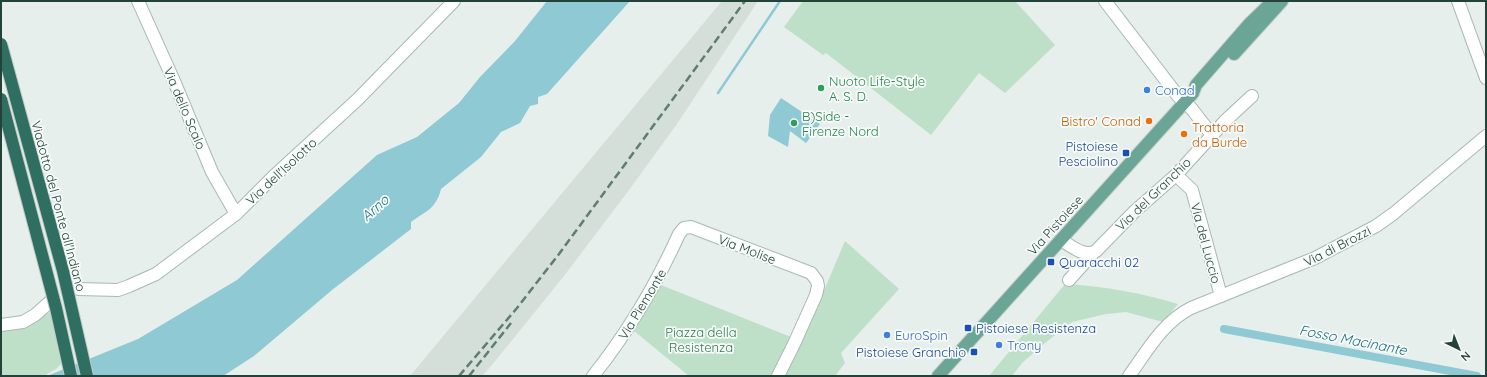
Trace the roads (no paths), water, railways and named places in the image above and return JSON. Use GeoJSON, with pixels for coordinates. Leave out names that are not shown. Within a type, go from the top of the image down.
{"type":"FeatureCollection","features":[{"type":"Feature","properties":{"kind":"highway","name":"Viadotto del Ponte all'Indiano"},"geometry":{"type":"LineString","coordinates":[[1,44],[63,271],[87,376]]}},
{"type":"Feature","properties":{"kind":"highway"},"geometry":{"type":"LineString","coordinates":[[1,98],[56,308],[71,376]]}},
{"type":"Feature","properties":{"kind":"main road","name":"Via Pistoiese"},"geometry":{"type":"LineString","coordinates":[[938,376],[1193,93],[1196,85],[1250,23],[1273,1]]}},
{"type":"Feature","properties":{"kind":"main road","name":"Via Pistoiese"},"geometry":{"type":"LineString","coordinates":[[1193,93],[1202,90],[1282,1]]}},
{"type":"Feature","properties":{"kind":"street","name":"Via dello Scalo"},"geometry":{"type":"LineString","coordinates":[[138,1],[174,81],[212,172],[236,214]]}},
{"type":"Feature","properties":{"kind":"street","name":"Via dell'Isolotto"},"geometry":{"type":"LineString","coordinates":[[78,289],[118,290],[156,274],[236,214],[274,176],[357,100],[454,1]]}},
{"type":"Feature","properties":{"kind":"street"},"geometry":{"type":"LineString","coordinates":[[1105,1],[1178,96],[1185,102],[1212,135]]}},
{"type":"Feature","properties":{"kind":"street"},"geometry":{"type":"LineString","coordinates":[[1458,1],[1486,78]]}},
{"type":"Feature","properties":{"kind":"street","name":"Via del Granchio"},"geometry":{"type":"LineString","coordinates":[[1069,280],[1093,253],[1135,211],[1176,175],[1212,135],[1252,96]]}},
{"type":"Feature","properties":{"kind":"street","name":"Via di Brozzi"},"geometry":{"type":"LineString","coordinates":[[1129,376],[1169,323],[1181,313],[1315,258],[1376,226],[1393,214],[1486,136]]}},
{"type":"Feature","properties":{"kind":"street","name":"Via del Luccio"},"geometry":{"type":"LineString","coordinates":[[1176,175],[1192,190],[1220,296]]}},
{"type":"Feature","properties":{"kind":"street","name":"Via Molise"},"geometry":{"type":"LineString","coordinates":[[684,228],[691,227],[811,273],[817,281],[818,286],[816,295],[778,376]]}},
{"type":"Feature","properties":{"kind":"street","name":"Via Piemonte"},"geometry":{"type":"LineString","coordinates":[[593,376],[619,343],[635,318],[661,273],[679,234],[684,228]]}},
{"type":"Feature","properties":{"kind":"street"},"geometry":{"type":"LineString","coordinates":[[1061,240],[1083,252],[1093,253]]}},
{"type":"Feature","properties":{"kind":"street"},"geometry":{"type":"LineString","coordinates":[[1,325],[23,322],[35,315],[52,300]]}},
{"type":"Feature","properties":{"kind":"water","name":"Arno"},"geometry":{"type":"Polygon","coordinates":[[[547,1],[630,1],[547,94],[538,97],[538,104],[530,106],[520,123],[501,132],[481,157],[441,189],[439,196],[430,209],[411,222],[411,229],[332,290],[254,356],[223,376],[47,376],[138,339],[237,280],[377,155],[417,137],[459,103],[480,77],[515,41],[547,1]]]}},
{"type":"Feature","properties":{"kind":"water","name":"B)Side - Firenze Nord"},"geometry":{"type":"Polygon","coordinates":[[[781,98],[820,124],[806,143],[790,131],[788,147],[768,136],[770,115],[781,98]]]}},
{"type":"Feature","properties":{"kind":"waterway"},"geometry":{"type":"LineString","coordinates":[[718,93],[780,1]]}},
{"type":"Feature","properties":{"kind":"waterway","name":"Fosso Macinante"},"geometry":{"type":"LineString","coordinates":[[1224,329],[1477,376]]}},
{"type":"Feature","properties":{"kind":"railway"},"geometry":{"type":"LineString","coordinates":[[459,376],[517,308],[559,254],[745,1]]}},
{"type":"Feature","properties":{"kind":"railway"},"geometry":{"type":"LineString","coordinates":[[469,376],[511,323]]}},
{"type":"Feature","properties":{"kind":"place","name":"Nuoto Life-Style A. S. D."},"geometry":{"type":"Point","coordinates":[821,88]}},
{"type":"Feature","properties":{"kind":"place","name":"Conad"},"geometry":{"type":"Point","coordinates":[1147,90]}},
{"type":"Feature","properties":{"kind":"place","name":"Bistro' Conad"},"geometry":{"type":"Point","coordinates":[1149,121]}},
{"type":"Feature","properties":{"kind":"place","name":"B)Side - Firenze Nord"},"geometry":{"type":"Point","coordinates":[794,123]}},
{"type":"Feature","properties":{"kind":"place","name":"Trattoria da Burde"},"geometry":{"type":"Point","coordinates":[1184,134]}},
{"type":"Feature","properties":{"kind":"place","name":"Pistoiese Pesciolino"},"geometry":{"type":"Point","coordinates":[1126,153]}},
{"type":"Feature","properties":{"kind":"place","name":"Quaracchi 02"},"geometry":{"type":"Point","coordinates":[1051,262]}},
{"type":"Feature","properties":{"kind":"place","name":"Pistoiese Resistenza"},"geometry":{"type":"Point","coordinates":[968,328]}},
{"type":"Feature","properties":{"kind":"place","name":"EuroSpin"},"geometry":{"type":"Point","coordinates":[887,335]}},
{"type":"Feature","properties":{"kind":"place","name":"Trony"},"geometry":{"type":"Point","coordinates":[999,345]}},
{"type":"Feature","properties":{"kind":"place","name":"Pistoiese Granchio"},"geometry":{"type":"Point","coordinates":[974,352]}},
{"type":"Feature","properties":{"kind":"park label","name":"Piazza della Resistenza"},"geometry":{"type":"Point","coordinates":[701,340]}}]}
